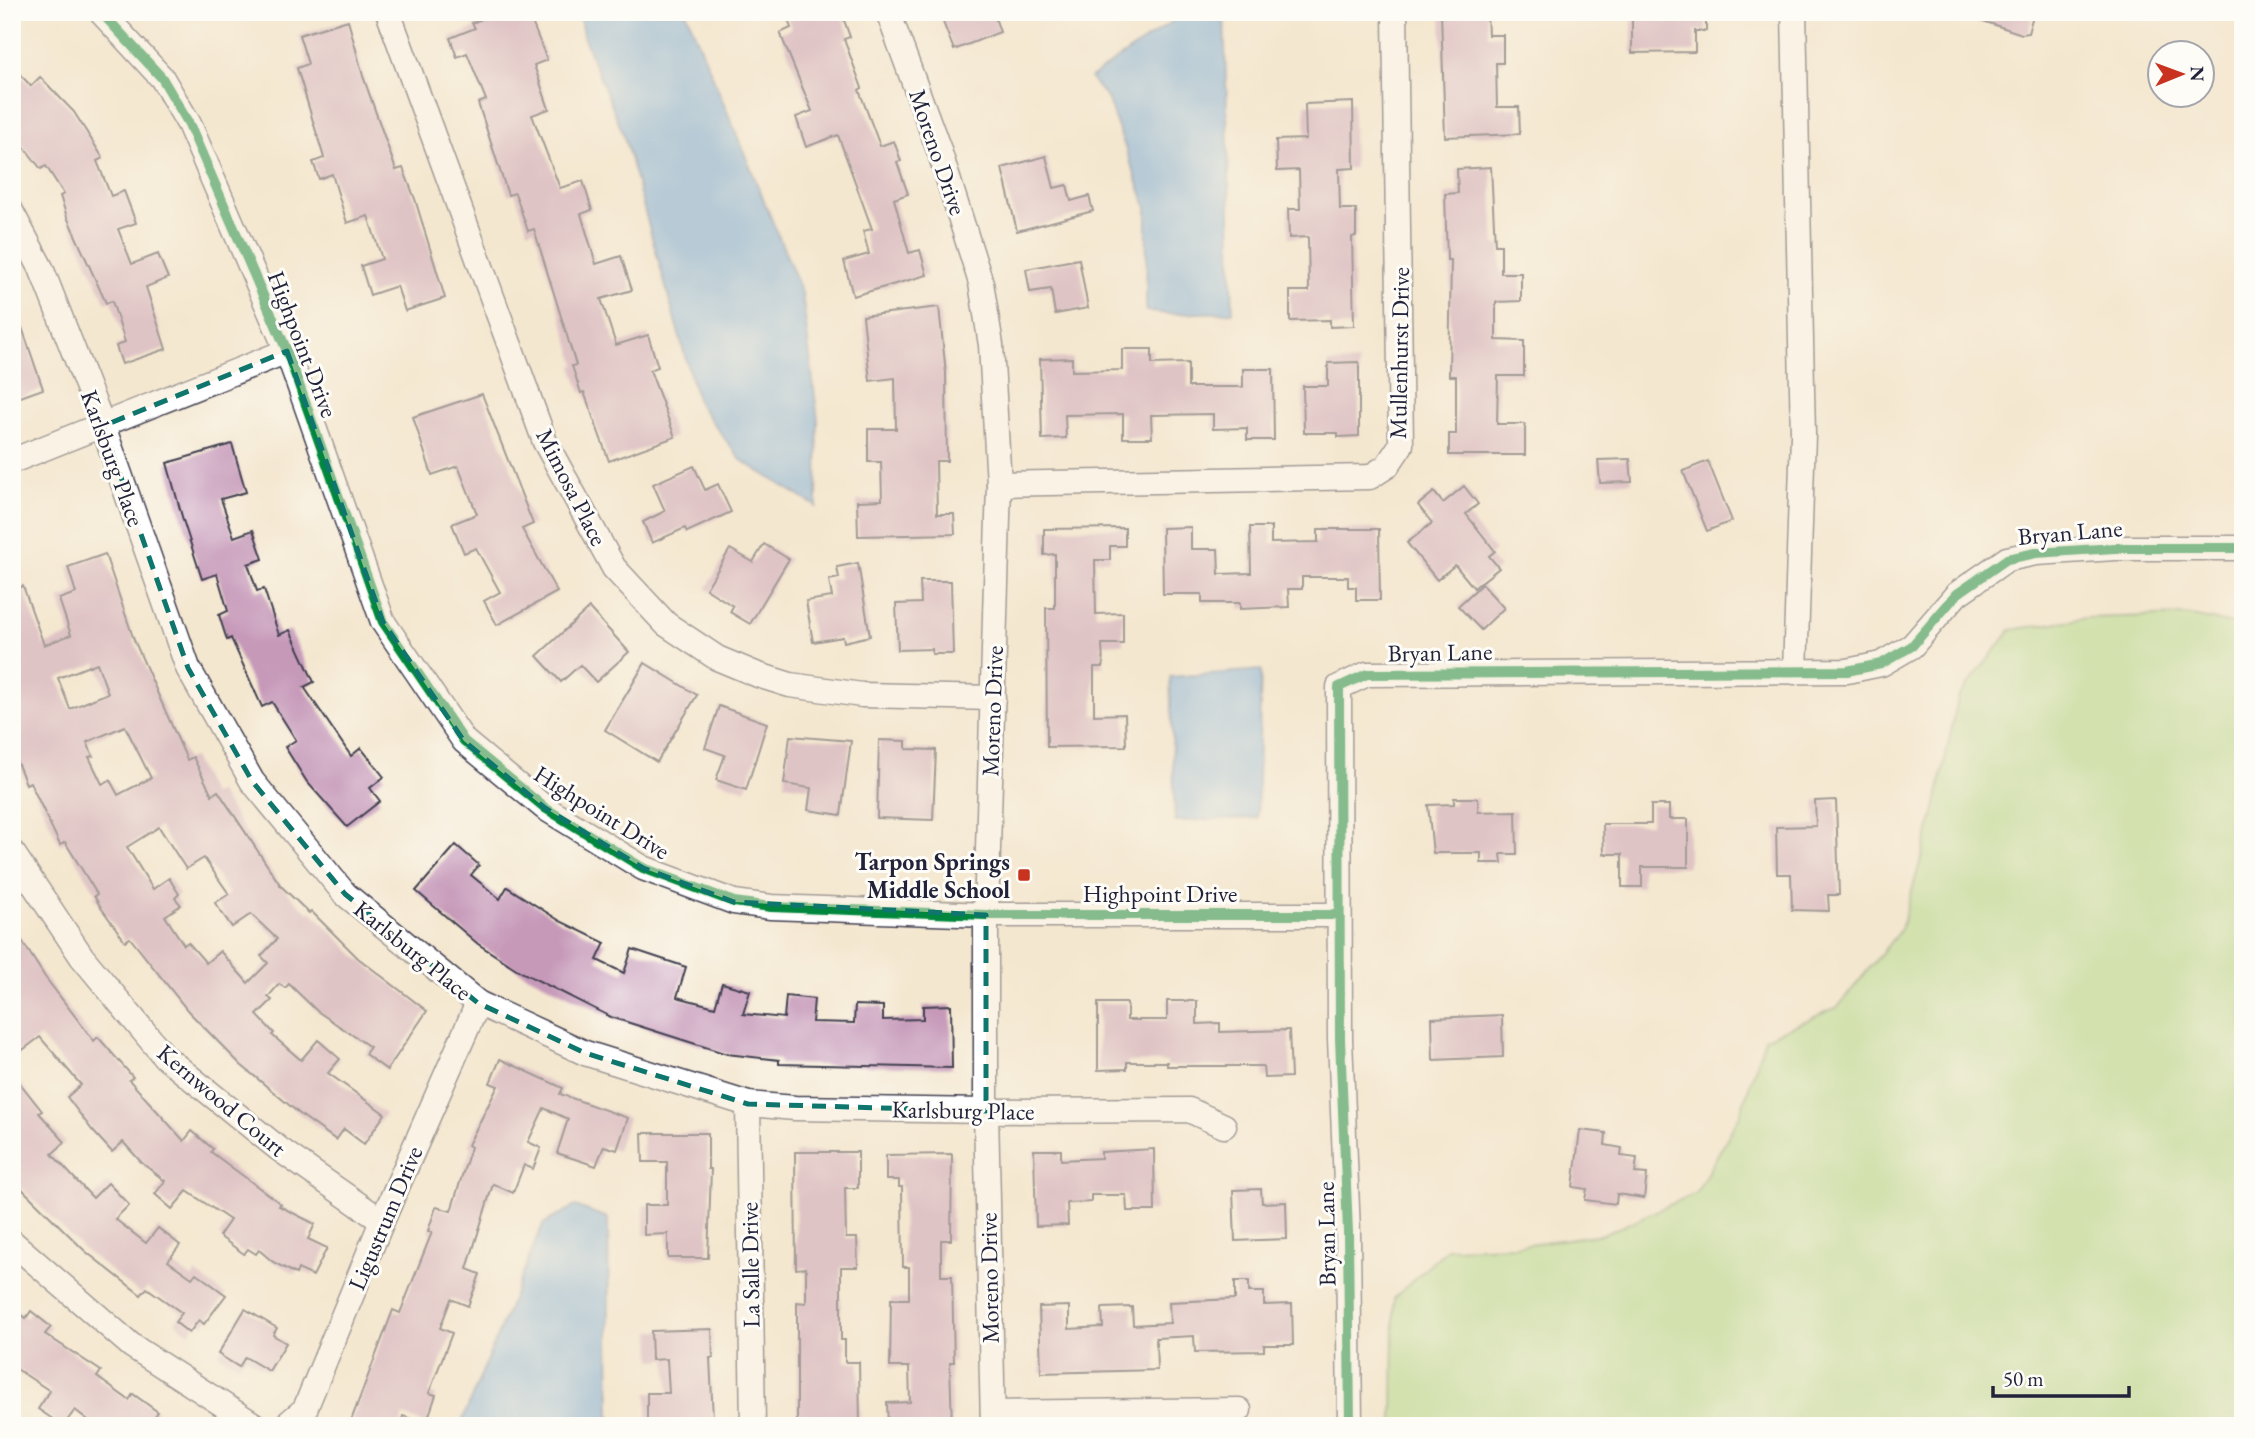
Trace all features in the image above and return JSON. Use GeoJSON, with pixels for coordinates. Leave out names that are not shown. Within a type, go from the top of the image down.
{"type":"FeatureCollection","features":[{"type":"Feature","properties":{"kind":"street","name":"Highpoint Drive"},"geometry":{"type":"LineString","coordinates":[[101,12],[162,78],[189,124],[287,351],[383,622],[464,741],[545,808],[643,868],[734,902],[771,907],[986,915],[1331,915],[1339,912]]}},
{"type":"Feature","properties":{"kind":"street","name":"Mimosa Place"},"geometry":{"type":"LineString","coordinates":[[388,12],[545,442],[614,568],[666,624],[717,658],[758,675],[790,685],[862,695],[993,698]]}},
{"type":"Feature","properties":{"kind":"street","name":"Moreno Drive"},"geometry":{"type":"LineString","coordinates":[[888,12],[939,150],[981,283],[991,345],[999,484],[986,915],[986,1111],[993,1419]]}},
{"type":"Feature","properties":{"kind":"street","name":"Mullenhurst Drive"},"geometry":{"type":"LineString","coordinates":[[999,484],[1370,477],[1387,466],[1401,445],[1395,12]]}},
{"type":"Feature","properties":{"kind":"street"},"geometry":{"type":"LineString","coordinates":[[1794,12],[1803,435],[1795,671]]}},
{"type":"Feature","properties":{"kind":"street","name":"Karlsburg Place"},"geometry":{"type":"LineString","coordinates":[[12,213],[41,268],[103,426],[188,668],[252,781],[345,894],[478,1003],[585,1053],[748,1104],[795,1108],[986,1111],[1189,1110],[1224,1126]]}},
{"type":"Feature","properties":{"kind":"street"},"geometry":{"type":"LineString","coordinates":[[12,461],[287,351]]}},
{"type":"Feature","properties":{"kind":"street","name":"Bryan Lane"},"geometry":{"type":"LineString","coordinates":[[1350,1426],[1339,912],[1339,687],[1367,674],[1847,671],[1881,664],[1912,646],[1957,594],[2007,559],[2036,553],[2115,548],[2243,548]]}},
{"type":"Feature","properties":{"kind":"street","name":"Kernwood Court"},"geometry":{"type":"LineString","coordinates":[[12,852],[82,957],[165,1057],[279,1149],[382,1221]]}},
{"type":"Feature","properties":{"kind":"street","name":"Ligustrum Drive"},"geometry":{"type":"LineString","coordinates":[[285,1426],[306,1409],[382,1221],[478,1003]]}},
{"type":"Feature","properties":{"kind":"street","name":"La Salle Drive"},"geometry":{"type":"LineString","coordinates":[[748,1104],[753,1426]]}},
{"type":"Feature","properties":{"kind":"street"},"geometry":{"type":"LineString","coordinates":[[12,1242],[132,1346],[256,1426]]}},
{"type":"Feature","properties":{"kind":"street"},"geometry":{"type":"LineString","coordinates":[[993,1419],[1239,1410]]}},
{"type":"Feature","properties":{"kind":"highlighted area"},"geometry":{"type":"Polygon","coordinates":[[[287,351],[383,622],[464,741],[545,808],[643,868],[734,902],[986,915],[986,1111],[748,1104],[585,1053],[478,1003],[345,894],[252,781],[188,668],[103,426],[287,351]]]}},
{"type":"Feature","properties":{"kind":"green space"},"geometry":{"type":"Polygon","coordinates":[[[2187,615],[2243,626],[2243,1426],[1393,1426],[1394,1298],[1448,1248],[1513,1246],[1605,1234],[1696,1193],[1740,1115],[1765,1038],[1838,1007],[1901,929],[1934,814],[1958,698],[2011,630],[2085,618],[2187,615]]]}},
{"type":"Feature","properties":{"kind":"water"},"geometry":{"type":"Polygon","coordinates":[[[579,12],[686,12],[802,293],[818,420],[817,507],[741,460],[698,403],[623,133],[583,36],[579,12]]]}},
{"type":"Feature","properties":{"kind":"water"},"geometry":{"type":"Polygon","coordinates":[[[1186,12],[1224,12],[1233,312],[1167,314],[1146,311],[1147,208],[1107,98],[1090,78],[1186,12]]]}},
{"type":"Feature","properties":{"kind":"water"},"geometry":{"type":"Polygon","coordinates":[[[1261,670],[1257,818],[1175,821],[1170,677],[1261,670]]]}},
{"type":"Feature","properties":{"kind":"water"},"geometry":{"type":"Polygon","coordinates":[[[575,1206],[608,1218],[610,1426],[460,1426],[543,1224],[575,1206]]]}},
{"type":"Feature","properties":{"kind":"building"},"geometry":{"type":"Polygon","coordinates":[[[499,12],[528,12],[547,60],[534,65],[549,109],[532,115],[560,188],[583,181],[592,210],[581,214],[596,264],[621,256],[632,290],[601,299],[616,345],[648,335],[658,367],[650,370],[675,437],[609,461],[572,366],[576,365],[534,229],[528,231],[515,193],[508,195],[478,103],[486,100],[467,53],[457,57],[450,38],[475,28],[472,23],[499,12]]]}},
{"type":"Feature","properties":{"kind":"building"},"geometry":{"type":"Polygon","coordinates":[[[785,12],[841,12],[850,37],[844,39],[880,146],[894,141],[901,161],[897,162],[908,194],[894,199],[909,253],[920,250],[927,275],[853,296],[844,261],[869,254],[863,231],[872,229],[838,135],[806,147],[796,117],[812,111],[780,33],[791,28],[785,12]]]}},
{"type":"Feature","properties":{"kind":"building"},"geometry":{"type":"Polygon","coordinates":[[[939,12],[993,12],[1000,32],[954,50],[939,12]]]}},
{"type":"Feature","properties":{"kind":"building"},"geometry":{"type":"Polygon","coordinates":[[[1441,12],[1487,12],[1488,35],[1503,35],[1503,63],[1496,63],[1497,107],[1519,107],[1520,134],[1445,137],[1441,12]]]}},
{"type":"Feature","properties":{"kind":"building"},"geometry":{"type":"Polygon","coordinates":[[[1632,12],[1706,12],[1706,31],[1695,31],[1695,52],[1632,53],[1632,12]]]}},
{"type":"Feature","properties":{"kind":"building"},"geometry":{"type":"Polygon","coordinates":[[[1966,12],[2034,12],[2028,33],[2022,34],[1965,15],[1966,12]]]}},
{"type":"Feature","properties":{"kind":"building"},"geometry":{"type":"Polygon","coordinates":[[[348,20],[363,76],[396,170],[403,168],[415,199],[445,298],[405,311],[397,286],[370,295],[361,266],[382,259],[368,216],[347,223],[332,174],[319,179],[313,162],[324,158],[297,68],[308,64],[299,35],[348,20]]]}},
{"type":"Feature","properties":{"kind":"building"},"geometry":{"type":"Polygon","coordinates":[[[12,66],[31,86],[40,77],[74,112],[103,158],[97,161],[111,196],[124,191],[136,223],[118,229],[132,264],[158,254],[168,278],[146,287],[166,349],[122,364],[116,346],[125,342],[112,301],[106,303],[67,217],[60,196],[64,194],[46,166],[41,169],[12,131],[12,66]]]}},
{"type":"Feature","properties":{"kind":"building"},"geometry":{"type":"Polygon","coordinates":[[[1353,102],[1354,168],[1339,169],[1340,209],[1356,209],[1356,236],[1352,237],[1354,326],[1330,327],[1330,320],[1290,321],[1290,291],[1309,291],[1308,237],[1289,238],[1288,209],[1300,209],[1299,170],[1277,171],[1276,140],[1306,139],[1305,104],[1353,102]]]}},
{"type":"Feature","properties":{"kind":"building"},"geometry":{"type":"Polygon","coordinates":[[[1046,156],[1054,188],[1067,185],[1071,201],[1089,196],[1093,211],[1017,231],[1002,168],[1046,156]]]}},
{"type":"Feature","properties":{"kind":"building"},"geometry":{"type":"Polygon","coordinates":[[[1491,167],[1495,245],[1501,245],[1501,273],[1521,273],[1521,301],[1496,302],[1496,340],[1524,341],[1524,376],[1498,376],[1497,424],[1525,424],[1525,455],[1449,455],[1449,434],[1456,434],[1456,376],[1449,376],[1451,260],[1447,260],[1445,194],[1458,193],[1457,169],[1491,167]]]}},
{"type":"Feature","properties":{"kind":"building"},"geometry":{"type":"Polygon","coordinates":[[[1079,259],[1088,308],[1055,314],[1051,289],[1030,292],[1026,269],[1079,259]]]}},
{"type":"Feature","properties":{"kind":"building"},"geometry":{"type":"Polygon","coordinates":[[[12,307],[15,307],[43,389],[12,400],[12,307]]]}},
{"type":"Feature","properties":{"kind":"building"},"geometry":{"type":"Polygon","coordinates":[[[939,307],[946,373],[947,461],[936,461],[937,514],[954,514],[955,534],[858,536],[857,501],[882,500],[881,462],[868,462],[868,429],[896,429],[895,378],[870,381],[863,316],[939,307]]]}},
{"type":"Feature","properties":{"kind":"building"},"geometry":{"type":"Polygon","coordinates":[[[1122,349],[1152,349],[1152,364],[1188,363],[1188,387],[1243,387],[1243,369],[1273,369],[1274,440],[1247,440],[1247,428],[1213,429],[1213,414],[1151,415],[1152,438],[1123,438],[1123,414],[1065,415],[1066,438],[1042,439],[1040,359],[1072,358],[1072,371],[1122,370],[1122,349]]]}},
{"type":"Feature","properties":{"kind":"building"},"geometry":{"type":"Polygon","coordinates":[[[1359,362],[1359,436],[1338,437],[1338,433],[1304,433],[1303,386],[1328,386],[1328,363],[1359,362]]]}},
{"type":"Feature","properties":{"kind":"building"},"geometry":{"type":"Polygon","coordinates":[[[482,394],[533,524],[522,529],[557,592],[497,625],[484,601],[500,592],[476,548],[464,553],[452,524],[477,514],[458,466],[432,475],[413,417],[482,394]]]}},
{"type":"Feature","properties":{"kind":"building"},"geometry":{"type":"Polygon","coordinates":[[[232,444],[246,492],[221,499],[234,537],[253,530],[263,559],[248,564],[257,591],[264,589],[279,635],[290,630],[314,682],[304,687],[351,756],[361,748],[384,777],[370,788],[380,801],[347,827],[307,782],[285,747],[296,740],[272,702],[262,707],[231,638],[227,640],[219,615],[228,611],[217,574],[202,579],[183,520],[167,463],[232,444]]]}},
{"type":"Feature","properties":{"kind":"building"},"geometry":{"type":"Polygon","coordinates":[[[1630,459],[1632,482],[1600,483],[1598,460],[1630,459]]]}},
{"type":"Feature","properties":{"kind":"building"},"geometry":{"type":"Polygon","coordinates":[[[1708,461],[1732,521],[1707,531],[1683,471],[1708,461]]]}},
{"type":"Feature","properties":{"kind":"building"},"geometry":{"type":"Polygon","coordinates":[[[694,466],[705,490],[718,484],[731,512],[687,532],[685,528],[652,543],[643,522],[665,511],[653,484],[694,466]]]}},
{"type":"Feature","properties":{"kind":"building"},"geometry":{"type":"Polygon","coordinates":[[[1464,486],[1478,504],[1466,514],[1495,551],[1489,556],[1499,568],[1474,588],[1455,565],[1437,580],[1407,543],[1432,523],[1418,505],[1434,492],[1443,503],[1464,486]]]}},
{"type":"Feature","properties":{"kind":"building"},"geometry":{"type":"Polygon","coordinates":[[[1191,527],[1191,549],[1218,549],[1219,574],[1251,573],[1250,527],[1271,527],[1271,543],[1318,542],[1318,529],[1379,529],[1380,600],[1356,600],[1356,587],[1348,587],[1348,577],[1302,577],[1302,589],[1288,589],[1289,607],[1240,609],[1240,603],[1202,603],[1202,594],[1163,594],[1162,528],[1191,527]]]}},
{"type":"Feature","properties":{"kind":"building"},"geometry":{"type":"Polygon","coordinates":[[[1125,528],[1125,546],[1110,546],[1110,560],[1095,560],[1096,614],[1123,613],[1123,644],[1102,644],[1103,667],[1094,667],[1094,715],[1125,714],[1126,746],[1047,747],[1046,608],[1055,608],[1055,554],[1044,555],[1044,529],[1125,528]]]}},
{"type":"Feature","properties":{"kind":"building"},"geometry":{"type":"Polygon","coordinates":[[[764,544],[789,559],[750,624],[730,612],[733,606],[706,589],[730,549],[753,562],[764,544]]]}},
{"type":"Feature","properties":{"kind":"building"},"geometry":{"type":"Polygon","coordinates":[[[105,554],[134,640],[187,760],[193,757],[212,795],[218,791],[281,886],[309,913],[311,911],[358,958],[427,1011],[387,1070],[365,1054],[370,1047],[317,1011],[289,984],[285,988],[279,984],[268,997],[272,1000],[257,1015],[274,1033],[272,1035],[301,1060],[318,1040],[340,1059],[328,1073],[385,1114],[364,1144],[344,1129],[336,1140],[301,1115],[241,1065],[188,1011],[130,938],[125,941],[102,909],[94,896],[97,894],[65,842],[60,845],[30,782],[26,784],[12,750],[12,590],[23,586],[44,645],[71,635],[59,599],[76,593],[68,567],[105,554]],[[97,663],[58,678],[70,709],[108,693],[97,663]],[[125,726],[87,742],[93,756],[89,757],[102,784],[110,780],[118,795],[151,778],[125,726]],[[159,827],[127,847],[153,889],[169,878],[179,894],[175,898],[181,905],[165,916],[184,945],[188,942],[206,963],[220,951],[248,983],[268,963],[261,956],[277,939],[251,914],[232,927],[215,903],[229,894],[204,858],[186,869],[159,827]]]}},
{"type":"Feature","properties":{"kind":"building"},"geometry":{"type":"Polygon","coordinates":[[[858,563],[870,636],[844,642],[843,637],[813,642],[806,601],[832,597],[829,580],[839,578],[837,567],[858,563]]]}},
{"type":"Feature","properties":{"kind":"building"},"geometry":{"type":"Polygon","coordinates":[[[920,581],[951,581],[953,654],[932,654],[932,649],[898,650],[896,604],[921,603],[920,581]]]}},
{"type":"Feature","properties":{"kind":"building"},"geometry":{"type":"Polygon","coordinates":[[[1482,584],[1504,608],[1481,630],[1458,606],[1482,584]]]}},
{"type":"Feature","properties":{"kind":"building"},"geometry":{"type":"Polygon","coordinates":[[[589,608],[629,652],[596,682],[580,665],[561,682],[537,656],[589,608]]]}},
{"type":"Feature","properties":{"kind":"building"},"geometry":{"type":"Polygon","coordinates":[[[645,663],[697,695],[657,762],[605,730],[645,663]]]}},
{"type":"Feature","properties":{"kind":"building"},"geometry":{"type":"Polygon","coordinates":[[[719,706],[767,723],[746,790],[716,780],[725,755],[705,748],[719,706]]]}},
{"type":"Feature","properties":{"kind":"building"},"geometry":{"type":"Polygon","coordinates":[[[790,736],[851,741],[841,815],[808,810],[811,788],[784,784],[790,736]]]}},
{"type":"Feature","properties":{"kind":"building"},"geometry":{"type":"Polygon","coordinates":[[[879,740],[906,741],[906,749],[936,750],[933,820],[877,818],[879,740]]]}},
{"type":"Feature","properties":{"kind":"building"},"geometry":{"type":"Polygon","coordinates":[[[1454,798],[1478,798],[1478,812],[1516,811],[1517,854],[1501,854],[1502,863],[1481,863],[1481,853],[1433,853],[1428,805],[1454,804],[1454,798]]]}},
{"type":"Feature","properties":{"kind":"building"},"geometry":{"type":"Polygon","coordinates":[[[1836,800],[1839,895],[1828,895],[1829,911],[1792,910],[1791,874],[1777,874],[1776,827],[1816,826],[1815,801],[1836,800]]]}},
{"type":"Feature","properties":{"kind":"building"},"geometry":{"type":"Polygon","coordinates":[[[1651,805],[1669,805],[1669,819],[1688,819],[1688,867],[1642,867],[1642,887],[1622,887],[1622,854],[1604,854],[1603,824],[1651,824],[1651,805]]]}},
{"type":"Feature","properties":{"kind":"building"},"geometry":{"type":"Polygon","coordinates":[[[456,845],[479,865],[471,875],[500,899],[507,887],[560,921],[605,943],[597,960],[624,973],[632,949],[686,967],[677,997],[715,1007],[722,983],[750,991],[743,1014],[784,1018],[786,996],[814,999],[812,1022],[854,1023],[855,1005],[883,1006],[883,1020],[923,1019],[923,1006],[951,1005],[952,1068],[779,1064],[779,1060],[727,1054],[611,1017],[521,972],[478,944],[416,891],[456,845]]]}},
{"type":"Feature","properties":{"kind":"building"},"geometry":{"type":"Polygon","coordinates":[[[12,925],[45,977],[94,1041],[98,1037],[133,1077],[129,1080],[184,1141],[192,1131],[213,1149],[211,1152],[281,1204],[279,1206],[315,1224],[308,1239],[327,1248],[313,1276],[298,1269],[296,1274],[273,1262],[259,1250],[256,1254],[248,1249],[244,1254],[219,1236],[230,1220],[187,1191],[172,1209],[155,1194],[165,1181],[142,1163],[123,1142],[112,1152],[92,1130],[67,1097],[81,1085],[40,1037],[12,1058],[12,925]]]}},
{"type":"Feature","properties":{"kind":"building"},"geometry":{"type":"Polygon","coordinates":[[[1167,1001],[1197,1001],[1197,1024],[1220,1023],[1220,1032],[1289,1030],[1291,1077],[1264,1078],[1263,1066],[1167,1066],[1167,1062],[1127,1062],[1127,1069],[1098,1070],[1098,1003],[1127,1003],[1127,1020],[1167,1020],[1167,1001]]]}},
{"type":"Feature","properties":{"kind":"building"},"geometry":{"type":"Polygon","coordinates":[[[1502,1015],[1503,1057],[1433,1060],[1432,1018],[1502,1015]]]}},
{"type":"Feature","properties":{"kind":"building"},"geometry":{"type":"Polygon","coordinates":[[[500,1059],[563,1088],[560,1094],[628,1118],[617,1150],[604,1146],[596,1166],[557,1153],[568,1119],[544,1108],[528,1142],[541,1148],[533,1169],[524,1165],[513,1193],[493,1184],[467,1269],[480,1274],[468,1306],[451,1299],[440,1328],[452,1333],[429,1393],[436,1395],[426,1424],[403,1416],[400,1426],[349,1426],[393,1310],[400,1313],[432,1232],[428,1231],[436,1207],[451,1211],[471,1147],[468,1145],[498,1086],[490,1083],[500,1059]]]}},
{"type":"Feature","properties":{"kind":"building"},"geometry":{"type":"Polygon","coordinates":[[[12,1073],[42,1111],[39,1113],[65,1142],[52,1154],[93,1198],[108,1183],[129,1205],[115,1219],[146,1243],[158,1228],[180,1245],[168,1261],[192,1278],[196,1273],[226,1295],[204,1324],[199,1320],[189,1333],[175,1322],[182,1313],[147,1288],[141,1295],[85,1251],[12,1179],[12,1073]]]}},
{"type":"Feature","properties":{"kind":"building"},"geometry":{"type":"Polygon","coordinates":[[[1580,1130],[1606,1133],[1605,1145],[1622,1148],[1621,1156],[1637,1158],[1635,1173],[1647,1174],[1644,1198],[1617,1194],[1616,1204],[1585,1200],[1587,1189],[1573,1187],[1580,1130]]]}},
{"type":"Feature","properties":{"kind":"building"},"geometry":{"type":"Polygon","coordinates":[[[642,1133],[708,1133],[708,1169],[711,1169],[708,1258],[668,1258],[668,1234],[644,1235],[644,1205],[667,1205],[667,1162],[643,1162],[642,1133]]]}},
{"type":"Feature","properties":{"kind":"building"},"geometry":{"type":"Polygon","coordinates":[[[1154,1149],[1155,1211],[1127,1211],[1126,1195],[1091,1195],[1091,1202],[1067,1203],[1068,1225],[1036,1226],[1034,1150],[1061,1150],[1061,1160],[1101,1158],[1101,1152],[1154,1149]]]}},
{"type":"Feature","properties":{"kind":"building"},"geometry":{"type":"Polygon","coordinates":[[[795,1152],[858,1152],[858,1188],[845,1188],[846,1238],[857,1238],[858,1267],[841,1267],[841,1340],[845,1340],[845,1362],[859,1362],[860,1426],[797,1426],[797,1302],[806,1303],[806,1268],[796,1269],[795,1152]]]}},
{"type":"Feature","properties":{"kind":"building"},"geometry":{"type":"Polygon","coordinates":[[[952,1154],[951,1240],[941,1240],[941,1276],[952,1276],[952,1426],[888,1426],[887,1403],[910,1402],[909,1367],[890,1367],[891,1299],[909,1299],[909,1267],[903,1267],[902,1187],[899,1187],[899,1180],[886,1180],[886,1155],[952,1154]]]}},
{"type":"Feature","properties":{"kind":"building"},"geometry":{"type":"Polygon","coordinates":[[[1261,1189],[1262,1203],[1286,1202],[1287,1239],[1235,1241],[1233,1190],[1261,1189]]]}},
{"type":"Feature","properties":{"kind":"building"},"geometry":{"type":"Polygon","coordinates":[[[1235,1281],[1249,1281],[1249,1292],[1264,1292],[1264,1305],[1292,1304],[1293,1345],[1264,1345],[1264,1351],[1195,1352],[1194,1336],[1156,1338],[1157,1370],[1041,1373],[1039,1307],[1069,1306],[1069,1329],[1103,1327],[1102,1308],[1132,1307],[1133,1325],[1170,1323],[1169,1302],[1235,1299],[1235,1281]]]}},
{"type":"Feature","properties":{"kind":"building"},"geometry":{"type":"Polygon","coordinates":[[[12,1307],[26,1318],[31,1311],[51,1327],[45,1334],[101,1371],[97,1377],[129,1400],[133,1394],[158,1412],[155,1416],[172,1426],[96,1426],[75,1410],[63,1426],[38,1409],[50,1391],[12,1366],[12,1307]]]}},
{"type":"Feature","properties":{"kind":"building"},"geometry":{"type":"Polygon","coordinates":[[[245,1309],[277,1328],[273,1335],[286,1343],[269,1371],[245,1357],[239,1367],[218,1354],[245,1309]]]}},
{"type":"Feature","properties":{"kind":"building"},"geometry":{"type":"Polygon","coordinates":[[[712,1329],[713,1358],[710,1358],[713,1419],[709,1419],[709,1426],[647,1426],[647,1393],[669,1393],[667,1359],[652,1360],[651,1331],[712,1329]]]}},
{"type":"Feature","properties":{"kind":"cycle path"},"geometry":{"type":"LineString","coordinates":[[101,12],[162,78],[189,124],[287,351],[383,622],[464,741],[545,808],[643,868],[734,902],[771,907],[986,915],[1331,915],[1339,912]]}},
{"type":"Feature","properties":{"kind":"cycle path"},"geometry":{"type":"LineString","coordinates":[[1350,1426],[1348,1232],[1340,1039],[1339,687],[1367,674],[1847,671],[1881,664],[1912,646],[1957,594],[2007,559],[2036,553],[2115,548],[2243,548]]}},
{"type":"Feature","properties":{"kind":"place","name":"Tarpon Springs Middle School"},"geometry":{"type":"Point","coordinates":[1024,875]}}]}
